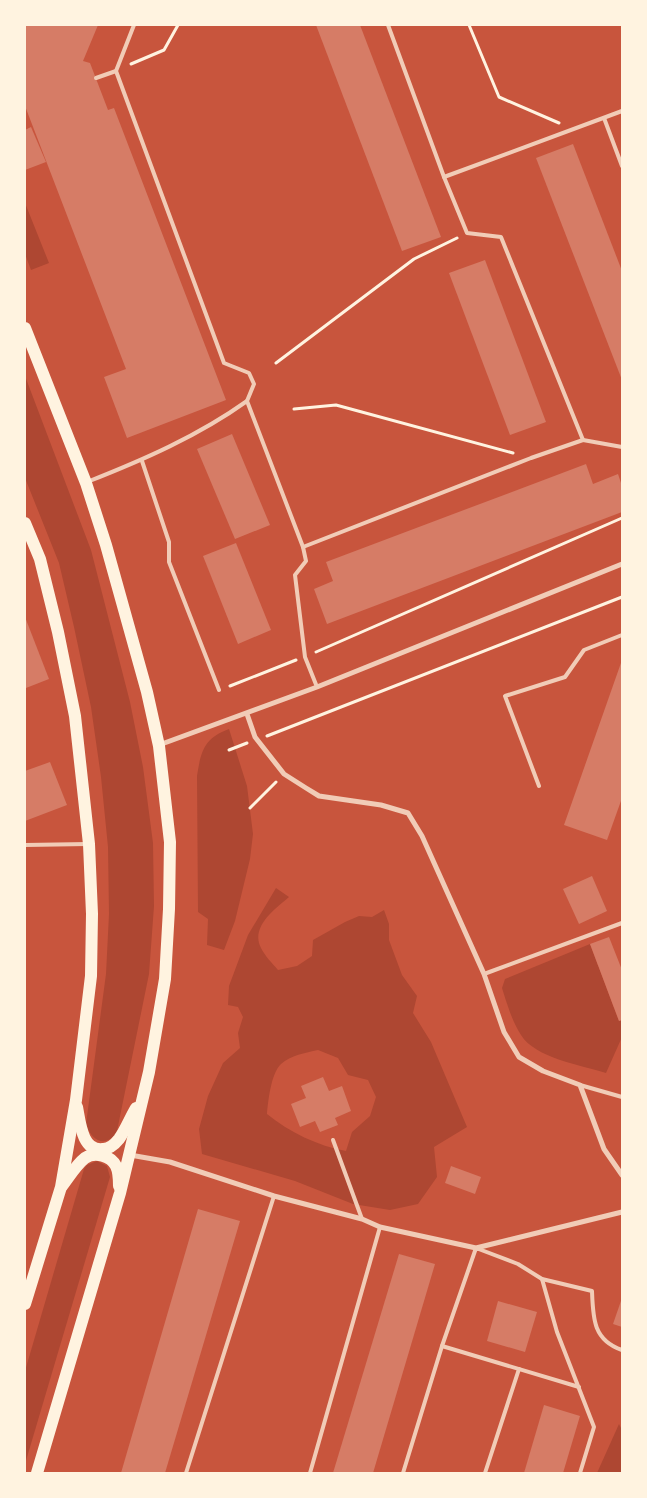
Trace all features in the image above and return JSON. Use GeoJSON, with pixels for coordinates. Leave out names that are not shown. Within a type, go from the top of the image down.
{"type":"FeatureCollection","features":[{"type":"Feature","properties":{"kind":"main road"},"geometry":{"type":"LineString","coordinates":[[25,328],[86,483],[117,582],[147,692],[159,746],[169,828],[169,909],[164,979],[143,1094],[120,1193],[37,1473]]}},
{"type":"Feature","properties":{"kind":"main road"},"geometry":{"type":"LineString","coordinates":[[25,523],[40,559],[62,650],[75,716],[89,844],[92,914],[91,976],[76,1100],[61,1187],[26,1300]]}},
{"type":"Feature","properties":{"kind":"main road"},"geometry":{"type":"LineString","coordinates":[[104,1149],[112,1147],[119,1140],[143,1094]]}},
{"type":"Feature","properties":{"kind":"main road"},"geometry":{"type":"LineString","coordinates":[[76,1100],[86,1142],[92,1147],[130,1154]]}},
{"type":"Feature","properties":{"kind":"main road"},"geometry":{"type":"LineString","coordinates":[[61,1187],[86,1157],[102,1155],[116,1165],[120,1193]]}},
{"type":"Feature","properties":{"kind":"street"},"geometry":{"type":"LineString","coordinates":[[159,746],[316,688],[622,564]]}},
{"type":"Feature","properties":{"kind":"street"},"geometry":{"type":"LineString","coordinates":[[247,714],[257,740],[284,774],[319,796],[381,805],[408,813],[422,836],[484,974],[504,1032],[519,1057],[543,1071],[580,1085],[604,1149],[622,1176]]}},
{"type":"Feature","properties":{"kind":"street"},"geometry":{"type":"LineString","coordinates":[[130,1154],[170,1162],[274,1196],[362,1219],[380,1227],[476,1248],[622,1212]]}},
{"type":"Feature","properties":{"kind":"lane"},"geometry":{"type":"LineString","coordinates":[[86,483],[142,461],[220,421],[247,401],[254,384],[250,373],[224,363],[116,70],[134,25]]}},
{"type":"Feature","properties":{"kind":"lane"},"geometry":{"type":"LineString","coordinates":[[388,25],[444,177],[467,233],[501,237],[583,440]]}},
{"type":"Feature","properties":{"kind":"lane"},"geometry":{"type":"LineString","coordinates":[[96,78],[116,70]]}},
{"type":"Feature","properties":{"kind":"lane"},"geometry":{"type":"LineString","coordinates":[[444,177],[622,111]]}},
{"type":"Feature","properties":{"kind":"lane"},"geometry":{"type":"LineString","coordinates":[[604,118],[622,166]]}},
{"type":"Feature","properties":{"kind":"lane"},"geometry":{"type":"LineString","coordinates":[[247,401],[303,546],[306,561],[295,574],[305,657],[316,688]]}},
{"type":"Feature","properties":{"kind":"lane"},"geometry":{"type":"LineString","coordinates":[[303,546],[531,458],[583,440],[622,447]]}},
{"type":"Feature","properties":{"kind":"lane"},"geometry":{"type":"LineString","coordinates":[[142,461],[169,542],[169,562],[219,690]]}},
{"type":"Feature","properties":{"kind":"lane"},"geometry":{"type":"LineString","coordinates":[[539,786],[505,696],[565,677],[584,650],[622,635]]}},
{"type":"Feature","properties":{"kind":"lane"},"geometry":{"type":"LineString","coordinates":[[25,845],[89,844]]}},
{"type":"Feature","properties":{"kind":"lane"},"geometry":{"type":"LineString","coordinates":[[484,974],[622,923]]}},
{"type":"Feature","properties":{"kind":"lane"},"geometry":{"type":"LineString","coordinates":[[580,1085],[622,1097]]}},
{"type":"Feature","properties":{"kind":"lane"},"geometry":{"type":"LineString","coordinates":[[334,1140],[362,1219]]}},
{"type":"Feature","properties":{"kind":"lane"},"geometry":{"type":"LineString","coordinates":[[186,1473],[274,1196]]}},
{"type":"Feature","properties":{"kind":"lane"},"geometry":{"type":"LineString","coordinates":[[310,1473],[380,1227]]}},
{"type":"Feature","properties":{"kind":"lane"},"geometry":{"type":"LineString","coordinates":[[403,1473],[442,1346],[476,1248],[518,1264],[542,1279],[592,1291],[593,1314],[596,1327],[603,1340],[612,1347],[622,1350]]}},
{"type":"Feature","properties":{"kind":"lane"},"geometry":{"type":"LineString","coordinates":[[542,1279],[556,1332],[594,1427],[580,1473]]}},
{"type":"Feature","properties":{"kind":"lane"},"geometry":{"type":"LineString","coordinates":[[442,1346],[579,1387]]}},
{"type":"Feature","properties":{"kind":"lane"},"geometry":{"type":"LineString","coordinates":[[485,1473],[519,1369]]}},
{"type":"Feature","properties":{"kind":"path"},"geometry":{"type":"LineString","coordinates":[[116,70],[164,50],[178,25]]}},
{"type":"Feature","properties":{"kind":"path"},"geometry":{"type":"LineString","coordinates":[[469,25],[499,97],[573,129]]}},
{"type":"Feature","properties":{"kind":"path"},"geometry":{"type":"LineString","coordinates":[[276,362],[414,259],[467,233]]}},
{"type":"Feature","properties":{"kind":"path"},"geometry":{"type":"LineString","coordinates":[[294,409],[336,405],[531,458]]}},
{"type":"Feature","properties":{"kind":"path"},"geometry":{"type":"LineString","coordinates":[[328,648],[622,518]]}},
{"type":"Feature","properties":{"kind":"path"},"geometry":{"type":"LineString","coordinates":[[229,750],[622,597]]}},
{"type":"Feature","properties":{"kind":"path"},"geometry":{"type":"LineString","coordinates":[[219,690],[305,657]]}},
{"type":"Feature","properties":{"kind":"path"},"geometry":{"type":"LineString","coordinates":[[250,808],[284,774]]}},
{"type":"Feature","properties":{"kind":"shaded area"},"geometry":{"type":"Polygon","coordinates":[[[25,203],[49,263],[31,270],[25,254],[25,203]]]}},
{"type":"Feature","properties":{"kind":"shaded area"},"geometry":{"type":"Polygon","coordinates":[[[25,376],[91,550],[130,702],[143,767],[153,843],[154,906],[149,974],[117,1131],[113,1137],[104,1141],[95,1138],[88,1130],[86,1124],[106,974],[109,914],[108,847],[101,777],[91,707],[59,563],[25,478],[25,376]]]}},
{"type":"Feature","properties":{"kind":"shaded area"},"geometry":{"type":"Polygon","coordinates":[[[229,729],[247,786],[253,834],[250,859],[235,921],[224,950],[207,945],[208,919],[198,912],[197,776],[205,746],[214,737],[229,729]]]}},
{"type":"Feature","properties":{"kind":"shaded area"},"geometry":{"type":"Polygon","coordinates":[[[276,888],[289,897],[266,919],[261,926],[258,940],[264,954],[278,970],[297,966],[312,956],[313,940],[359,916],[372,917],[384,910],[389,924],[389,940],[402,975],[417,996],[413,1013],[431,1042],[467,1127],[434,1147],[437,1177],[418,1204],[390,1210],[353,1204],[295,1181],[202,1154],[199,1129],[208,1096],[223,1063],[240,1048],[238,1033],[243,1017],[238,1007],[228,1005],[229,986],[248,935],[276,888]],[[318,1050],[294,1056],[281,1064],[272,1081],[267,1114],[285,1127],[304,1137],[325,1146],[346,1151],[352,1132],[370,1116],[376,1097],[368,1080],[348,1075],[338,1058],[318,1050]]]}},
{"type":"Feature","properties":{"kind":"shaded area"},"geometry":{"type":"Polygon","coordinates":[[[590,944],[619,1021],[622,1020],[622,1037],[606,1073],[559,1060],[537,1050],[528,1043],[515,1024],[502,988],[505,979],[590,944]]]}},
{"type":"Feature","properties":{"kind":"shaded area"},"geometry":{"type":"Polygon","coordinates":[[[97,1161],[107,1166],[110,1177],[25,1464],[25,1371],[84,1169],[87,1165],[97,1161]]]}},
{"type":"Feature","properties":{"kind":"shaded area"},"geometry":{"type":"Polygon","coordinates":[[[619,1424],[622,1430],[622,1473],[597,1473],[619,1424]]]}},
{"type":"Feature","properties":{"kind":"building"},"geometry":{"type":"Polygon","coordinates":[[[25,25],[98,25],[83,61],[90,63],[108,110],[114,108],[226,400],[127,438],[104,377],[126,369],[25,106],[25,25]]]}},
{"type":"Feature","properties":{"kind":"building"},"geometry":{"type":"Polygon","coordinates":[[[316,25],[360,25],[441,237],[402,251],[316,25]]]}},
{"type":"Feature","properties":{"kind":"building"},"geometry":{"type":"Polygon","coordinates":[[[31,127],[46,162],[25,170],[25,130],[31,127]]]}},
{"type":"Feature","properties":{"kind":"building"},"geometry":{"type":"Polygon","coordinates":[[[573,144],[622,271],[622,380],[536,158],[573,144]]]}},
{"type":"Feature","properties":{"kind":"building"},"geometry":{"type":"Polygon","coordinates":[[[485,260],[546,422],[510,435],[449,273],[485,260]]]}},
{"type":"Feature","properties":{"kind":"building"},"geometry":{"type":"Polygon","coordinates":[[[232,434],[270,525],[235,539],[197,449],[232,434]]]}},
{"type":"Feature","properties":{"kind":"building"},"geometry":{"type":"Polygon","coordinates":[[[586,464],[593,484],[618,474],[622,486],[622,512],[327,624],[314,589],[333,581],[326,562],[586,464]]]}},
{"type":"Feature","properties":{"kind":"building"},"geometry":{"type":"Polygon","coordinates":[[[236,543],[271,630],[238,644],[203,556],[236,543]]]}},
{"type":"Feature","properties":{"kind":"building"},"geometry":{"type":"Polygon","coordinates":[[[25,617],[49,679],[26,688],[25,685],[25,617]]]}},
{"type":"Feature","properties":{"kind":"building"},"geometry":{"type":"Polygon","coordinates":[[[622,660],[622,798],[607,840],[564,825],[622,660]]]}},
{"type":"Feature","properties":{"kind":"building"},"geometry":{"type":"Polygon","coordinates":[[[50,762],[67,805],[25,821],[25,771],[50,762]]]}},
{"type":"Feature","properties":{"kind":"building"},"geometry":{"type":"Polygon","coordinates":[[[592,876],[607,911],[579,924],[563,889],[592,876]]]}},
{"type":"Feature","properties":{"kind":"building"},"geometry":{"type":"Polygon","coordinates":[[[609,937],[622,970],[622,1020],[619,1021],[590,944],[609,937]]]}},
{"type":"Feature","properties":{"kind":"building"},"geometry":{"type":"Polygon","coordinates":[[[323,1077],[329,1091],[342,1086],[351,1111],[335,1118],[338,1125],[320,1132],[315,1121],[300,1127],[291,1104],[306,1098],[301,1086],[323,1077]]]}},
{"type":"Feature","properties":{"kind":"building"},"geometry":{"type":"Polygon","coordinates":[[[451,1166],[481,1177],[475,1194],[445,1183],[451,1166]]]}},
{"type":"Feature","properties":{"kind":"building"},"geometry":{"type":"Polygon","coordinates":[[[198,1209],[240,1221],[165,1473],[121,1473],[198,1209]]]}},
{"type":"Feature","properties":{"kind":"building"},"geometry":{"type":"Polygon","coordinates":[[[399,1254],[435,1264],[373,1473],[333,1473],[399,1254]]]}},
{"type":"Feature","properties":{"kind":"building"},"geometry":{"type":"Polygon","coordinates":[[[622,1298],[622,1327],[613,1324],[622,1298]]]}},
{"type":"Feature","properties":{"kind":"building"},"geometry":{"type":"Polygon","coordinates":[[[498,1301],[537,1312],[525,1352],[487,1341],[498,1301]]]}},
{"type":"Feature","properties":{"kind":"building"},"geometry":{"type":"Polygon","coordinates":[[[544,1405],[580,1416],[563,1473],[524,1473],[544,1405]]]}}]}
